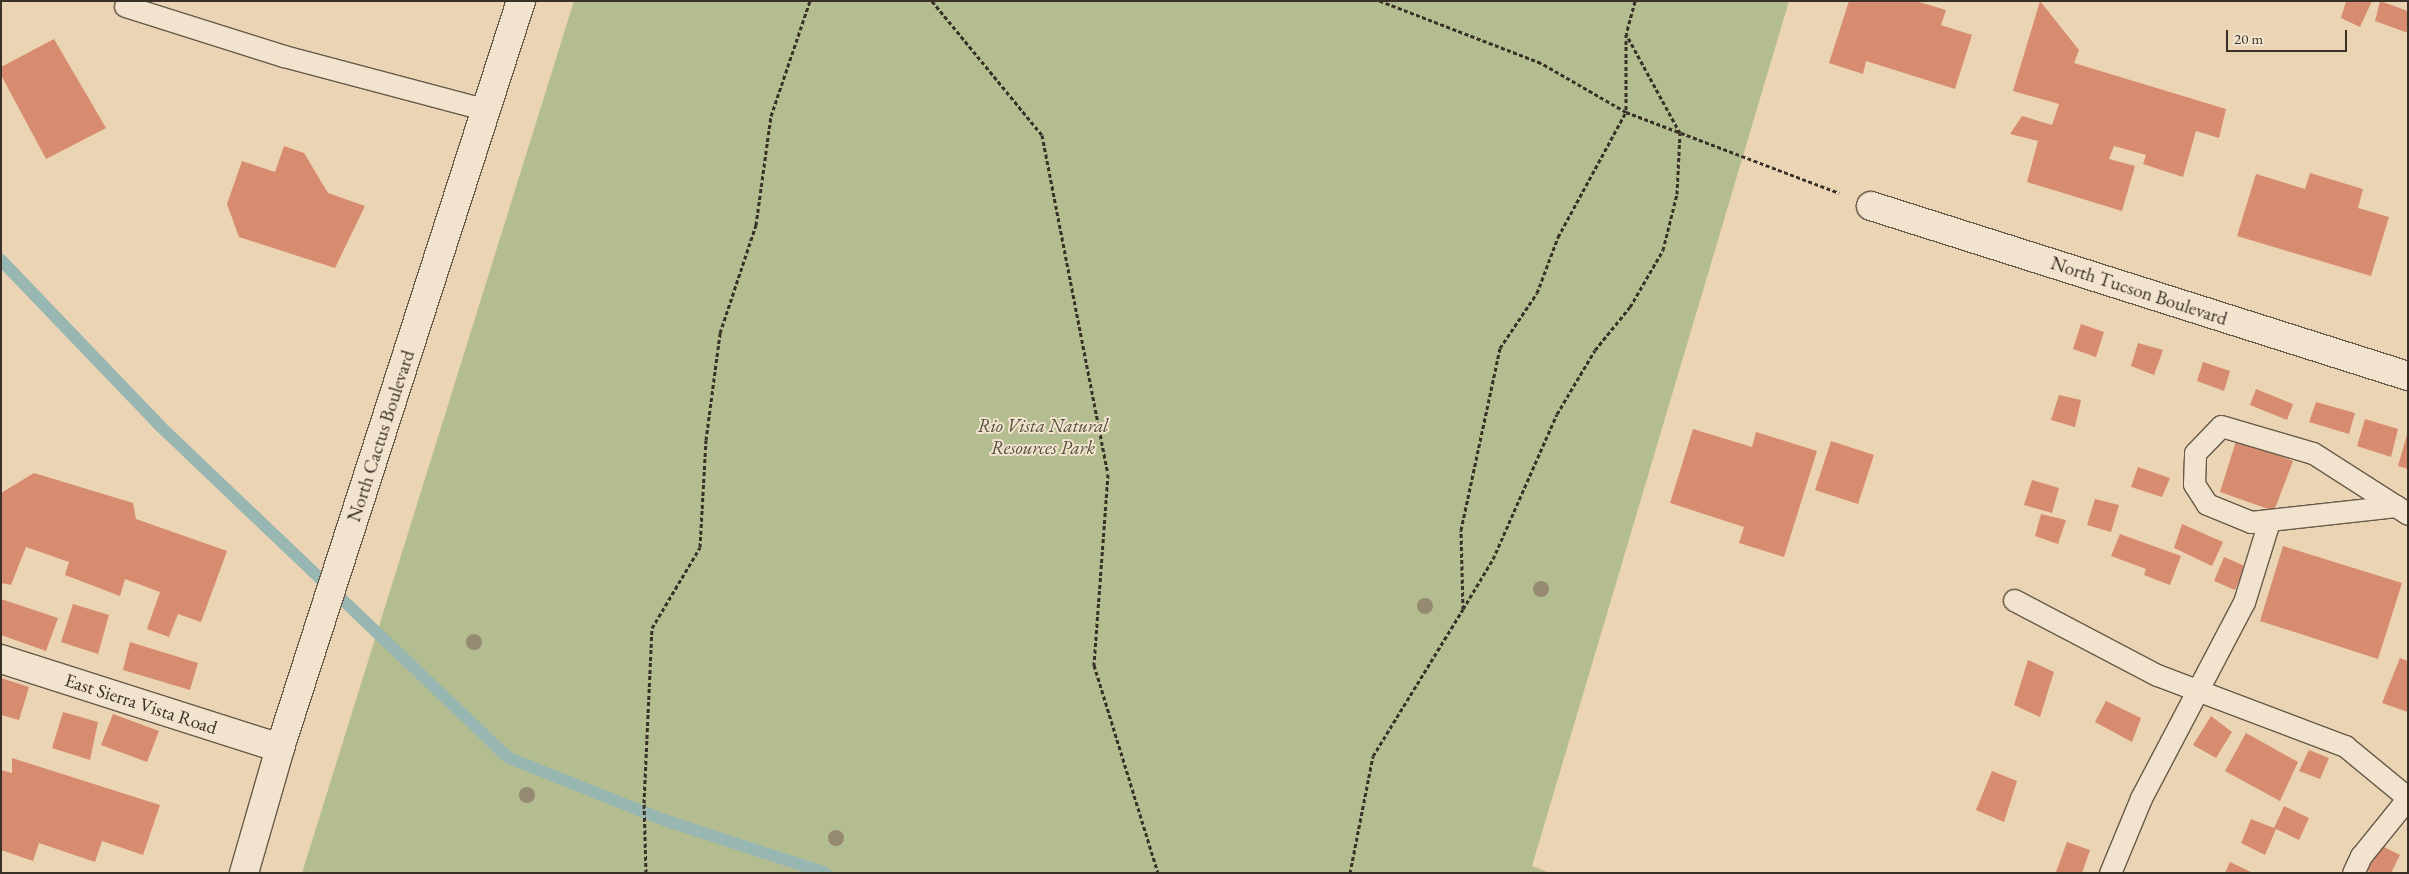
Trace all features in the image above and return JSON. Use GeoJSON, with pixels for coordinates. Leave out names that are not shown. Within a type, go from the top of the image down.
{"type":"FeatureCollection","features":[{"type":"Feature","properties":{"kind":"street","name":"North Cactus Boulevard"},"geometry":{"type":"LineString","coordinates":[[244,873],[280,748],[522,1]]}},
{"type":"Feature","properties":{"kind":"street","name":"North Tucson Boulevard"},"geometry":{"type":"LineString","coordinates":[[1871,206],[2408,376]]}},
{"type":"Feature","properties":{"kind":"street","name":"East Sierra Vista Road"},"geometry":{"type":"LineString","coordinates":[[1,659],[280,748]]}},
{"type":"Feature","properties":{"kind":"lane"},"geometry":{"type":"LineString","coordinates":[[125,6],[293,58],[487,110]]}},
{"type":"Feature","properties":{"kind":"lane"},"geometry":{"type":"LineString","coordinates":[[2221,426],[2313,453],[2402,510],[2250,522],[2207,504],[2194,484],[2195,453],[2221,426]]}},
{"type":"Feature","properties":{"kind":"lane"},"geometry":{"type":"LineString","coordinates":[[2110,873],[2141,798],[2244,602],[2268,520]]}},
{"type":"Feature","properties":{"kind":"lane"},"geometry":{"type":"LineString","coordinates":[[2014,600],[2157,675],[2345,746],[2408,798],[2361,856],[2353,873]]}},
{"type":"Feature","properties":{"kind":"path"},"geometry":{"type":"LineString","coordinates":[[646,873],[644,803],[652,628],[700,547],[706,440],[720,333],[756,224],[771,116],[810,1]]}},
{"type":"Feature","properties":{"kind":"path"},"geometry":{"type":"LineString","coordinates":[[932,1],[1042,135],[1108,474],[1094,665],[1158,873]]}},
{"type":"Feature","properties":{"kind":"path"},"geometry":{"type":"LineString","coordinates":[[1380,1],[1540,63],[1626,112],[1871,206]]}},
{"type":"Feature","properties":{"kind":"path"},"geometry":{"type":"LineString","coordinates":[[1462,610],[1461,530],[1500,348],[1537,293],[1558,237],[1626,112],[1626,34],[1635,1]]}},
{"type":"Feature","properties":{"kind":"path"},"geometry":{"type":"LineString","coordinates":[[1350,873],[1373,756],[1493,559],[1556,414],[1596,350],[1630,307],[1663,250],[1677,194],[1680,133],[1626,34]]}},
{"type":"Feature","properties":{"kind":"green space","name":"Rio Vista Natural Resources Park"},"geometry":{"type":"Polygon","coordinates":[[[574,1],[1789,1],[1532,866],[1550,873],[302,873],[574,1]]]}},
{"type":"Feature","properties":{"kind":"building"},"geometry":{"type":"Polygon","coordinates":[[[1849,1],[1916,1],[1946,10],[1941,25],[1972,35],[1955,89],[1866,61],[1863,74],[1829,63],[1849,1]]]}},
{"type":"Feature","properties":{"kind":"building"},"geometry":{"type":"Polygon","coordinates":[[[2040,1],[2079,50],[2074,63],[2226,109],[2219,138],[2196,131],[2183,177],[2143,164],[2146,155],[2114,146],[2109,159],[2135,166],[2122,211],[2027,182],[2038,141],[2010,134],[2022,116],[2052,125],[2059,104],[2013,91],[2040,1]]]}},
{"type":"Feature","properties":{"kind":"building"},"geometry":{"type":"Polygon","coordinates":[[[2346,1],[2372,1],[2360,27],[2341,18],[2346,1]]]}},
{"type":"Feature","properties":{"kind":"building"},"geometry":{"type":"Polygon","coordinates":[[[2380,1],[2408,11],[2408,33],[2375,21],[2380,1]]]}},
{"type":"Feature","properties":{"kind":"building"},"geometry":{"type":"Polygon","coordinates":[[[54,39],[106,128],[46,159],[1,75],[1,67],[54,39]]]}},
{"type":"Feature","properties":{"kind":"building"},"geometry":{"type":"Polygon","coordinates":[[[284,146],[304,153],[328,193],[365,206],[335,268],[239,237],[227,204],[242,161],[275,172],[284,146]]]}},
{"type":"Feature","properties":{"kind":"building"},"geometry":{"type":"Polygon","coordinates":[[[2310,173],[2363,189],[2358,208],[2389,217],[2371,276],[2237,236],[2256,174],[2305,189],[2310,173]]]}},
{"type":"Feature","properties":{"kind":"building"},"geometry":{"type":"Polygon","coordinates":[[[2081,324],[2104,332],[2096,357],[2073,349],[2081,324]]]}},
{"type":"Feature","properties":{"kind":"building"},"geometry":{"type":"Polygon","coordinates":[[[2138,343],[2163,350],[2154,375],[2131,366],[2138,343]]]}},
{"type":"Feature","properties":{"kind":"building"},"geometry":{"type":"Polygon","coordinates":[[[2203,362],[2230,371],[2224,391],[2197,381],[2203,362]]]}},
{"type":"Feature","properties":{"kind":"building"},"geometry":{"type":"Polygon","coordinates":[[[2256,389],[2293,404],[2287,420],[2250,405],[2256,389]]]}},
{"type":"Feature","properties":{"kind":"building"},"geometry":{"type":"Polygon","coordinates":[[[2059,395],[2081,400],[2075,427],[2051,420],[2059,395]]]}},
{"type":"Feature","properties":{"kind":"building"},"geometry":{"type":"Polygon","coordinates":[[[2316,402],[2355,413],[2349,434],[2309,422],[2316,402]]]}},
{"type":"Feature","properties":{"kind":"building"},"geometry":{"type":"Polygon","coordinates":[[[2365,419],[2398,429],[2391,457],[2357,446],[2365,419]]]}},
{"type":"Feature","properties":{"kind":"building"},"geometry":{"type":"Polygon","coordinates":[[[1693,429],[1752,447],[1756,432],[1817,451],[1784,557],[1739,543],[1744,527],[1670,503],[1693,429]]]}},
{"type":"Feature","properties":{"kind":"building"},"geometry":{"type":"Polygon","coordinates":[[[2408,435],[2408,469],[2398,466],[2408,435]]]}},
{"type":"Feature","properties":{"kind":"building"},"geometry":{"type":"Polygon","coordinates":[[[2237,438],[2293,461],[2274,511],[2220,492],[2237,438]]]}},
{"type":"Feature","properties":{"kind":"building"},"geometry":{"type":"Polygon","coordinates":[[[1831,441],[1874,455],[1858,504],[1815,490],[1831,441]]]}},
{"type":"Feature","properties":{"kind":"building"},"geometry":{"type":"Polygon","coordinates":[[[2138,467],[2170,478],[2162,497],[2131,487],[2138,467]]]}},
{"type":"Feature","properties":{"kind":"building"},"geometry":{"type":"Polygon","coordinates":[[[34,473],[133,503],[136,519],[227,551],[201,622],[178,614],[169,637],[147,629],[160,592],[125,579],[120,596],[65,575],[69,562],[26,547],[11,585],[1,583],[1,493],[34,473]]]}},
{"type":"Feature","properties":{"kind":"building"},"geometry":{"type":"Polygon","coordinates":[[[2032,480],[2059,488],[2052,513],[2024,505],[2032,480]]]}},
{"type":"Feature","properties":{"kind":"building"},"geometry":{"type":"Polygon","coordinates":[[[2095,499],[2119,505],[2111,532],[2087,525],[2095,499]]]}},
{"type":"Feature","properties":{"kind":"building"},"geometry":{"type":"Polygon","coordinates":[[[2041,514],[2066,520],[2058,544],[2035,536],[2041,514]]]}},
{"type":"Feature","properties":{"kind":"building"},"geometry":{"type":"Polygon","coordinates":[[[2182,524],[2223,542],[2212,566],[2174,548],[2182,524]]]}},
{"type":"Feature","properties":{"kind":"building"},"geometry":{"type":"Polygon","coordinates":[[[2120,534],[2181,556],[2170,585],[2144,575],[2146,569],[2111,556],[2120,534]]]}},
{"type":"Feature","properties":{"kind":"building"},"geometry":{"type":"Polygon","coordinates":[[[2283,546],[2402,583],[2378,659],[2260,621],[2283,546]]]}},
{"type":"Feature","properties":{"kind":"building"},"geometry":{"type":"Polygon","coordinates":[[[2224,557],[2245,566],[2235,590],[2214,581],[2224,557]]]}},
{"type":"Feature","properties":{"kind":"building"},"geometry":{"type":"Polygon","coordinates":[[[1,599],[58,618],[46,651],[1,635],[1,599]]]}},
{"type":"Feature","properties":{"kind":"building"},"geometry":{"type":"Polygon","coordinates":[[[73,604],[109,615],[98,654],[61,642],[73,604]]]}},
{"type":"Feature","properties":{"kind":"building"},"geometry":{"type":"Polygon","coordinates":[[[130,642],[198,663],[190,690],[123,670],[130,642]]]}},
{"type":"Feature","properties":{"kind":"building"},"geometry":{"type":"Polygon","coordinates":[[[2400,658],[2408,661],[2408,712],[2382,703],[2400,658]]]}},
{"type":"Feature","properties":{"kind":"building"},"geometry":{"type":"Polygon","coordinates":[[[2028,660],[2054,672],[2040,717],[2014,705],[2028,660]]]}},
{"type":"Feature","properties":{"kind":"building"},"geometry":{"type":"Polygon","coordinates":[[[1,678],[29,687],[19,720],[1,715],[1,678]]]}},
{"type":"Feature","properties":{"kind":"building"},"geometry":{"type":"Polygon","coordinates":[[[2106,701],[2141,718],[2132,742],[2095,722],[2106,701]]]}},
{"type":"Feature","properties":{"kind":"building"},"geometry":{"type":"Polygon","coordinates":[[[63,712],[98,722],[90,760],[52,748],[63,712]]]}},
{"type":"Feature","properties":{"kind":"building"},"geometry":{"type":"Polygon","coordinates":[[[113,714],[159,731],[147,762],[101,745],[113,714]]]}},
{"type":"Feature","properties":{"kind":"building"},"geometry":{"type":"Polygon","coordinates":[[[2211,716],[2232,732],[2216,758],[2193,745],[2211,716]]]}},
{"type":"Feature","properties":{"kind":"building"},"geometry":{"type":"Polygon","coordinates":[[[2246,733],[2298,762],[2280,801],[2225,771],[2246,733]]]}},
{"type":"Feature","properties":{"kind":"building"},"geometry":{"type":"Polygon","coordinates":[[[2309,750],[2329,758],[2320,779],[2299,771],[2309,750]]]}},
{"type":"Feature","properties":{"kind":"building"},"geometry":{"type":"Polygon","coordinates":[[[12,758],[160,805],[143,855],[102,841],[95,862],[39,843],[33,861],[1,850],[1,770],[12,773],[12,758]]]}},
{"type":"Feature","properties":{"kind":"building"},"geometry":{"type":"Polygon","coordinates":[[[1992,771],[2017,781],[2004,822],[1976,810],[1992,771]]]}},
{"type":"Feature","properties":{"kind":"building"},"geometry":{"type":"Polygon","coordinates":[[[2284,806],[2309,818],[2299,840],[2276,829],[2265,855],[2241,843],[2251,819],[2274,828],[2284,806]]]}},
{"type":"Feature","properties":{"kind":"building"},"geometry":{"type":"Polygon","coordinates":[[[2067,842],[2090,850],[2082,873],[2056,872],[2067,842]]]}},
{"type":"Feature","properties":{"kind":"building"},"geometry":{"type":"Polygon","coordinates":[[[2374,842],[2400,855],[2391,873],[2372,873],[2361,867],[2374,842]]]}},
{"type":"Feature","properties":{"kind":"building"},"geometry":{"type":"Polygon","coordinates":[[[2230,862],[2253,873],[2225,873],[2230,862]]]}},
{"type":"Feature","properties":{"kind":"waterway"},"geometry":{"type":"LineString","coordinates":[[1,260],[160,426],[509,758],[664,820],[826,873]]}}]}
